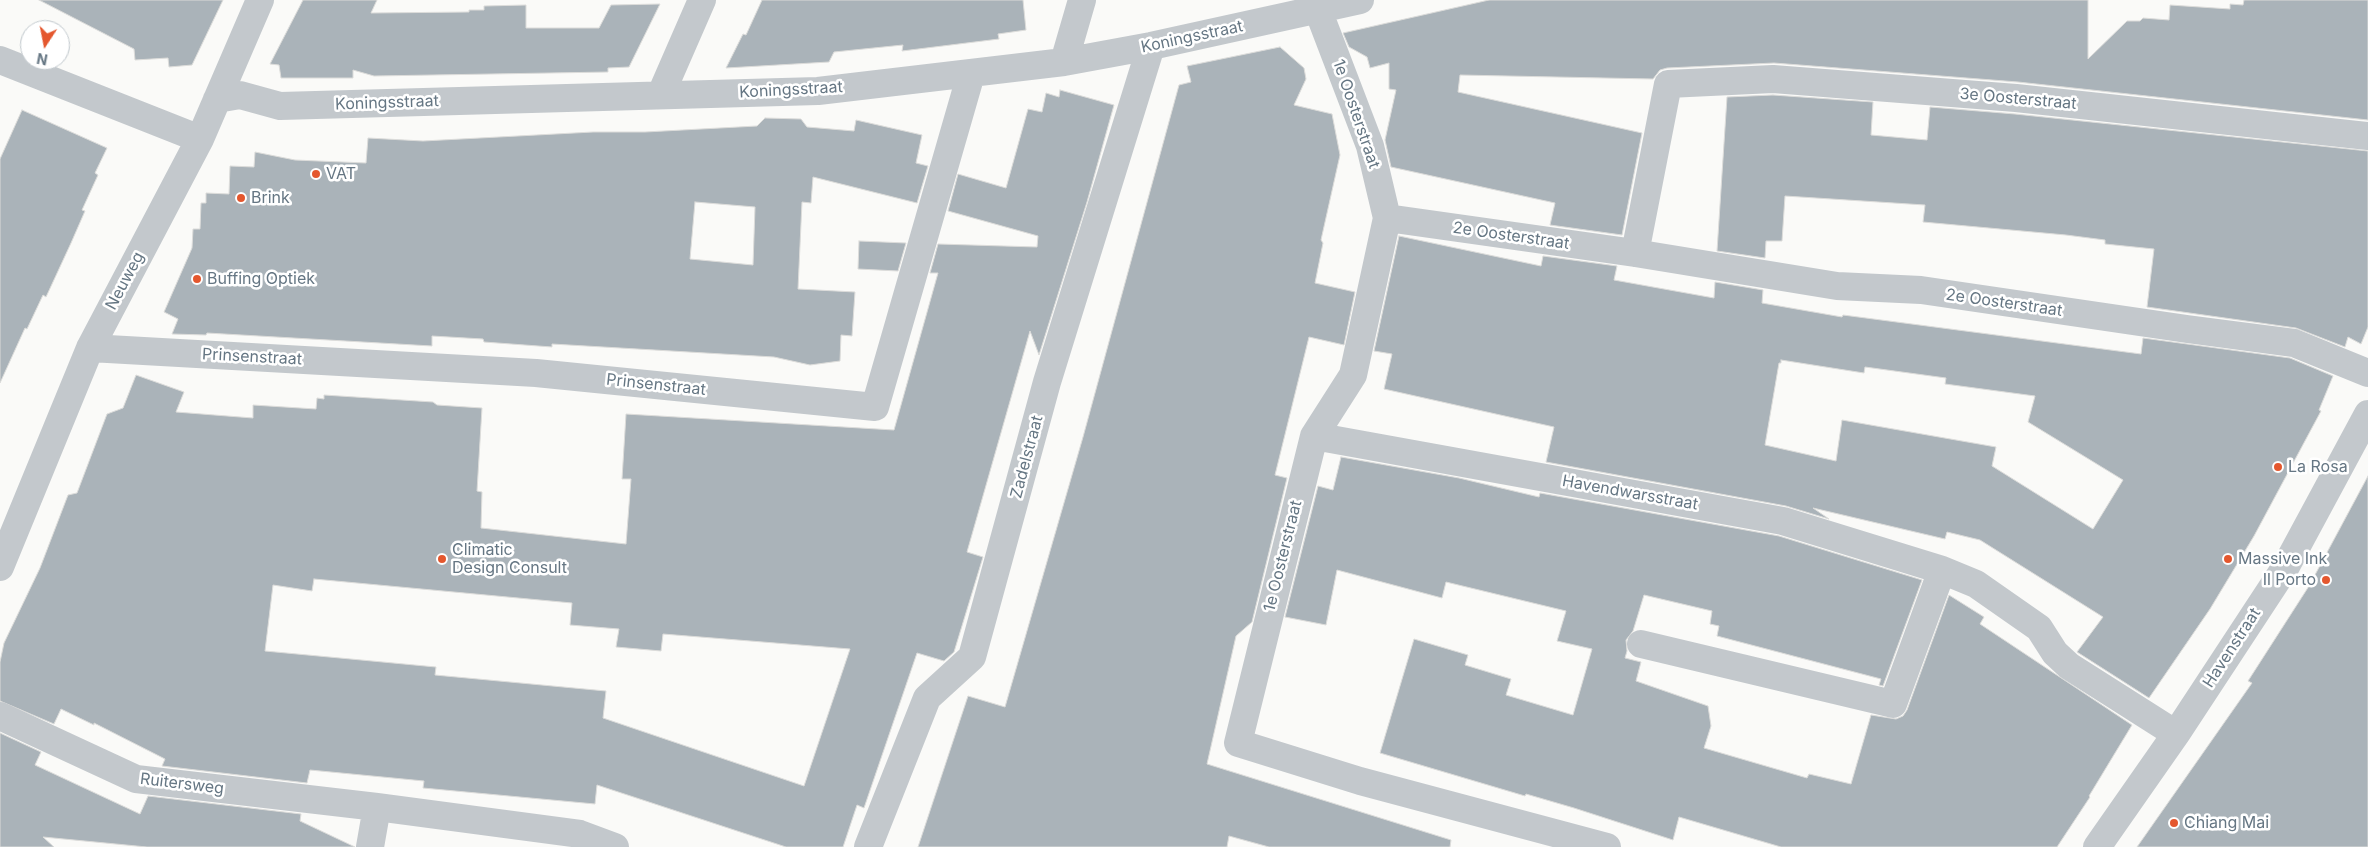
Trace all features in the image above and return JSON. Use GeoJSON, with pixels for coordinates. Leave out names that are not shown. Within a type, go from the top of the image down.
{"type":"FeatureCollection","features":[{"type":"Feature","properties":{"kind":"street","name":"Neuweg"},"geometry":{"type":"LineString","coordinates":[[0,567],[90,348],[200,138],[260,0]]}},
{"type":"Feature","properties":{"kind":"street"},"geometry":{"type":"LineString","coordinates":[[661,94],[702,0]]}},
{"type":"Feature","properties":{"kind":"street"},"geometry":{"type":"LineString","coordinates":[[1064,62],[1082,0]]}},
{"type":"Feature","properties":{"kind":"street","name":"Koningsstraat"},"geometry":{"type":"LineString","coordinates":[[217,99],[240,95],[280,106],[818,91],[1064,62],[1150,46],[1360,0]]}},
{"type":"Feature","properties":{"kind":"street","name":"1e Oosterstraat"},"geometry":{"type":"LineString","coordinates":[[1318,10],[1370,146],[1387,218],[1352,374],[1314,436],[1238,743],[1360,781],[1607,847]]}},
{"type":"Feature","properties":{"kind":"street","name":"Zadelstraat"},"geometry":{"type":"LineString","coordinates":[[868,847],[927,698],[972,658],[1047,382],[1150,46]]}},
{"type":"Feature","properties":{"kind":"street"},"geometry":{"type":"LineString","coordinates":[[0,60],[200,138]]}},
{"type":"Feature","properties":{"kind":"street","name":"Prinsenstraat"},"geometry":{"type":"LineString","coordinates":[[90,348],[536,373],[876,408],[972,74]]}},
{"type":"Feature","properties":{"kind":"street","name":"3e Oosterstraat"},"geometry":{"type":"LineString","coordinates":[[1635,254],[1668,84],[1773,79],[2016,98],[2368,136]]}},
{"type":"Feature","properties":{"kind":"street","name":"2e Oosterstraat"},"geometry":{"type":"LineString","coordinates":[[1387,218],[1635,254],[1836,286],[1921,290],[2187,330],[2294,343],[2368,373]]}},
{"type":"Feature","properties":{"kind":"street","name":"Havenstraat"},"geometry":{"type":"LineString","coordinates":[[2097,847],[2176,734],[2285,568],[2368,414]]}},
{"type":"Feature","properties":{"kind":"street","name":"Havendwarsstraat"},"geometry":{"type":"LineString","coordinates":[[1314,436],[1783,521],[1942,570],[1976,584],[2031,622],[2039,628],[2055,653],[2069,666],[2176,734]]}},
{"type":"Feature","properties":{"kind":"street"},"geometry":{"type":"LineString","coordinates":[[1641,644],[1893,704],[1942,570]]}},
{"type":"Feature","properties":{"kind":"street","name":"Ruitersweg"},"geometry":{"type":"LineString","coordinates":[[0,716],[136,779],[377,807],[580,834],[615,847]]}},
{"type":"Feature","properties":{"kind":"street"},"geometry":{"type":"LineString","coordinates":[[370,847],[377,807]]}},
{"type":"Feature","properties":{"kind":"building"},"geometry":{"type":"Polygon","coordinates":[[[39,0],[223,0],[192,65],[169,67],[168,58],[135,60],[134,49],[39,0]]]}},
{"type":"Feature","properties":{"kind":"building"},"geometry":{"type":"Polygon","coordinates":[[[303,0],[377,0],[371,13],[469,12],[469,10],[484,10],[484,6],[526,5],[526,28],[599,28],[611,5],[660,4],[629,67],[608,68],[608,72],[374,76],[353,70],[353,78],[281,78],[279,65],[270,64],[303,0]]]}},
{"type":"Feature","properties":{"kind":"building"},"geometry":{"type":"Polygon","coordinates":[[[762,0],[1023,0],[1026,30],[998,34],[999,39],[902,51],[903,45],[834,52],[829,62],[726,68],[743,34],[746,35],[762,0]]]}},
{"type":"Feature","properties":{"kind":"building"},"geometry":{"type":"Polygon","coordinates":[[[1489,0],[2088,0],[2088,59],[2127,21],[2140,21],[2143,18],[2169,20],[2170,5],[2230,9],[2230,4],[2243,5],[2244,0],[2368,0],[2368,120],[2018,82],[1774,63],[1667,68],[1660,70],[1653,79],[1460,75],[1458,92],[1642,133],[1622,235],[1550,225],[1555,203],[1391,167],[1385,140],[1396,90],[1389,89],[1389,63],[1370,68],[1367,57],[1349,47],[1343,33],[1489,0]]]}},
{"type":"Feature","properties":{"kind":"building"},"geometry":{"type":"Polygon","coordinates":[[[1280,47],[1304,68],[1306,79],[1294,105],[1332,114],[1340,155],[1321,240],[1323,243],[1315,283],[1355,292],[1344,345],[1309,337],[1275,475],[1287,478],[1252,622],[1236,636],[1207,764],[1451,840],[1450,847],[1269,847],[1229,836],[1227,847],[918,847],[968,696],[1005,707],[1083,437],[1179,85],[1191,82],[1187,66],[1280,47]]]}},
{"type":"Feature","properties":{"kind":"building"},"geometry":{"type":"Polygon","coordinates":[[[1060,90],[1114,105],[1087,202],[1039,355],[1030,331],[967,552],[983,557],[954,652],[944,661],[917,653],[864,808],[857,805],[843,847],[786,847],[597,785],[595,804],[423,788],[424,781],[310,770],[307,783],[162,766],[165,759],[94,723],[94,725],[61,709],[54,724],[0,701],[0,662],[4,643],[40,568],[68,495],[77,493],[107,414],[123,408],[136,375],[184,392],[176,412],[253,418],[253,405],[316,409],[317,398],[324,399],[324,395],[433,402],[437,405],[482,408],[477,491],[482,492],[481,528],[626,544],[631,479],[622,479],[626,414],[894,430],[938,273],[930,273],[938,244],[1037,247],[1038,236],[948,211],[958,174],[1006,188],[1028,109],[1042,112],[1046,93],[1059,97],[1060,90]],[[314,579],[312,591],[273,585],[265,651],[436,667],[435,675],[606,691],[603,718],[804,786],[850,649],[663,634],[661,651],[616,647],[619,629],[570,625],[572,603],[314,579]]]}},
{"type":"Feature","properties":{"kind":"building"},"geometry":{"type":"Polygon","coordinates":[[[1773,95],[1873,102],[1871,135],[1927,140],[1930,107],[2015,114],[2368,151],[2368,327],[2361,344],[2348,337],[2345,347],[2296,328],[2147,307],[2154,249],[2105,244],[2105,240],[2066,235],[1923,222],[1925,205],[1785,196],[1782,241],[1766,241],[1765,258],[1717,251],[1727,97],[1773,95]]]}},
{"type":"Feature","properties":{"kind":"building"},"geometry":{"type":"Polygon","coordinates":[[[22,110],[107,148],[95,173],[98,175],[82,210],[85,211],[71,243],[46,297],[43,295],[27,329],[25,328],[0,383],[0,159],[22,110]]]}},
{"type":"Feature","properties":{"kind":"building"},"geometry":{"type":"Polygon","coordinates":[[[765,118],[801,119],[807,127],[854,131],[856,120],[922,135],[916,163],[928,166],[917,203],[813,177],[811,203],[802,202],[798,289],[855,292],[852,336],[841,335],[840,361],[810,365],[774,357],[552,344],[552,347],[484,342],[483,339],[432,336],[432,346],[207,333],[206,335],[172,334],[178,319],[164,312],[192,248],[193,229],[200,229],[201,203],[206,203],[206,193],[229,194],[230,166],[254,167],[255,152],[295,160],[366,163],[368,138],[423,141],[757,126],[765,118]],[[695,202],[690,259],[753,265],[755,207],[695,202]]]}},
{"type":"Feature","properties":{"kind":"building"},"geometry":{"type":"Polygon","coordinates":[[[1399,236],[1541,266],[1543,256],[1617,266],[1614,280],[1714,298],[1715,282],[1763,290],[1762,303],[1842,317],[1843,315],[2141,354],[2143,338],[2290,358],[2333,376],[2319,410],[2321,411],[2254,536],[2210,609],[2149,698],[2077,652],[2103,617],[1980,540],[1947,532],[1945,539],[1813,508],[1829,519],[1786,506],[1546,462],[1554,427],[1384,389],[1392,354],[1374,351],[1399,236]],[[1781,360],[1765,445],[1836,461],[1842,420],[1996,447],[1992,466],[2093,529],[2123,480],[2028,422],[2035,396],[1945,384],[1946,378],[1865,367],[1864,373],[1781,360]]]}},
{"type":"Feature","properties":{"kind":"building"},"geometry":{"type":"Polygon","coordinates":[[[859,241],[906,243],[898,271],[858,269],[859,241]]]}},
{"type":"Feature","properties":{"kind":"building"},"geometry":{"type":"Polygon","coordinates":[[[1341,457],[1459,478],[1539,497],[1540,493],[1779,536],[1922,580],[1883,686],[1879,685],[1881,679],[1717,636],[1719,626],[1710,624],[1712,611],[1644,595],[1633,631],[1626,640],[1627,651],[1625,658],[1641,662],[1636,681],[1708,706],[1711,726],[1704,748],[1807,778],[1809,774],[1851,784],[1871,715],[1896,719],[1903,716],[1907,710],[1949,595],[1984,617],[1980,624],[2132,725],[2090,797],[2057,847],[1781,847],[1679,817],[1673,840],[1574,808],[1526,794],[1525,796],[1380,753],[1414,639],[1468,655],[1465,665],[1511,679],[1506,695],[1573,715],[1592,649],[1557,641],[1566,611],[1446,582],[1442,598],[1337,570],[1326,625],[1285,617],[1318,486],[1333,490],[1341,457]]]}},
{"type":"Feature","properties":{"kind":"building"},"geometry":{"type":"Polygon","coordinates":[[[2368,476],[2368,847],[2137,847],[2252,683],[2248,681],[2309,586],[2368,476]]]}},
{"type":"Feature","properties":{"kind":"building"},"geometry":{"type":"Polygon","coordinates":[[[0,733],[41,752],[35,765],[140,814],[148,796],[301,814],[300,821],[355,847],[147,847],[43,837],[54,847],[0,847],[0,733]]]}},
{"type":"Feature","properties":{"kind":"place","name":"VAT"},"geometry":{"type":"Point","coordinates":[316,174]}},
{"type":"Feature","properties":{"kind":"place","name":"Brink"},"geometry":{"type":"Point","coordinates":[241,198]}},
{"type":"Feature","properties":{"kind":"place","name":"Buffing Optiek"},"geometry":{"type":"Point","coordinates":[197,279]}},
{"type":"Feature","properties":{"kind":"place","name":"La Rosa"},"geometry":{"type":"Point","coordinates":[2278,467]}},
{"type":"Feature","properties":{"kind":"place","name":"Climatic Design Consult"},"geometry":{"type":"Point","coordinates":[442,559]}},
{"type":"Feature","properties":{"kind":"place","name":"Massive Ink"},"geometry":{"type":"Point","coordinates":[2228,559]}},
{"type":"Feature","properties":{"kind":"place","name":"Il Porto"},"geometry":{"type":"Point","coordinates":[2326,580]}},
{"type":"Feature","properties":{"kind":"place","name":"Chiang Mai"},"geometry":{"type":"Point","coordinates":[2174,823]}}]}
